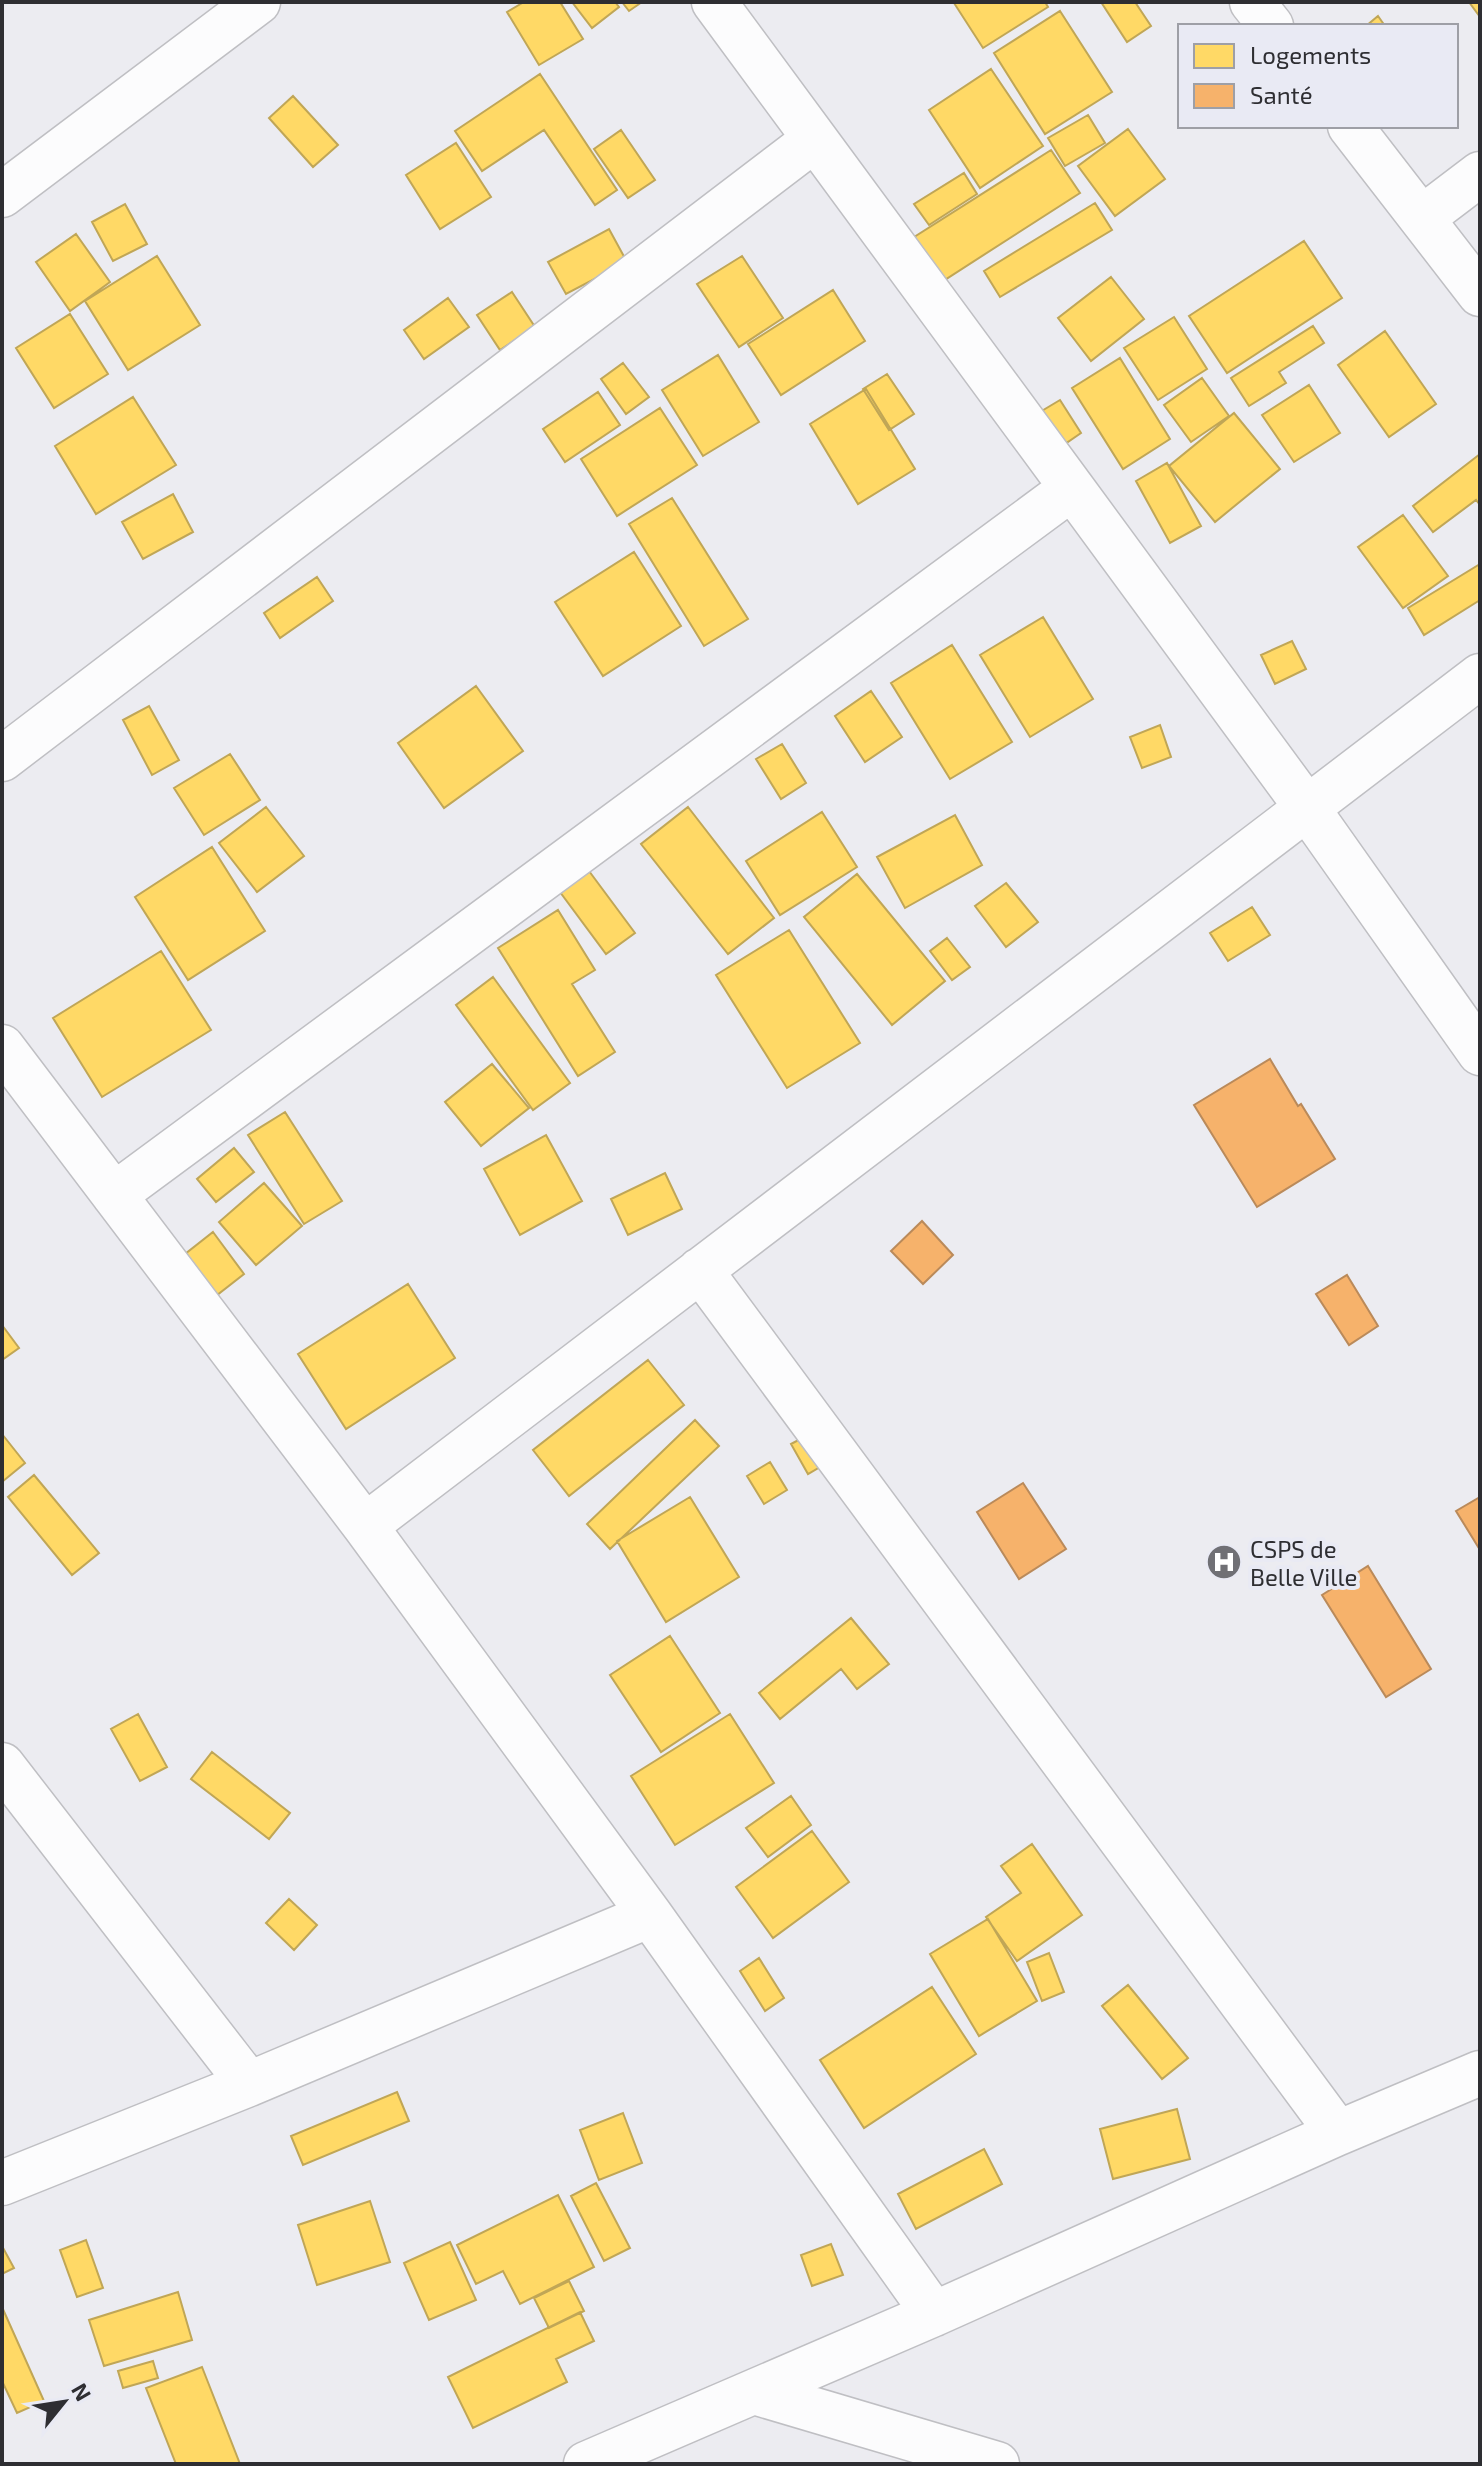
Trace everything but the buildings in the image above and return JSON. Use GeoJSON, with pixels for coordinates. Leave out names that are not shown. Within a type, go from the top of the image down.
{"type":"FeatureCollection","features":[{"type":"Feature","properties":{"kind":"street"},"geometry":{"type":"LineString","coordinates":[[2,195],[258,2]]}},
{"type":"Feature","properties":{"kind":"street"},"geometry":{"type":"LineString","coordinates":[[714,2],[1307,808],[1480,1053]]}},
{"type":"Feature","properties":{"kind":"street"},"geometry":{"type":"LineString","coordinates":[[1252,2],[1269,24]]}},
{"type":"Feature","properties":{"kind":"street"},"geometry":{"type":"LineString","coordinates":[[1352,128],[1480,294]]}},
{"type":"Feature","properties":{"kind":"street"},"geometry":{"type":"LineString","coordinates":[[2,759],[815,139]]}},
{"type":"Feature","properties":{"kind":"street"},"geometry":{"type":"LineString","coordinates":[[1422,218],[1480,174]]}},
{"type":"Feature","properties":{"kind":"street"},"geometry":{"type":"LineString","coordinates":[[114,1195],[1072,488]]}},
{"type":"Feature","properties":{"kind":"street"},"geometry":{"type":"LineString","coordinates":[[365,1526],[1480,676]]}},
{"type":"Feature","properties":{"kind":"street"},"geometry":{"type":"LineString","coordinates":[[2,1047],[365,1526],[650,1915],[934,2314]]}},
{"type":"Feature","properties":{"kind":"street"},"geometry":{"type":"LineString","coordinates":[[700,1270],[1338,2133]]}},
{"type":"Feature","properties":{"kind":"street"},"geometry":{"type":"LineString","coordinates":[[2,1765],[249,2084]]}},
{"type":"Feature","properties":{"kind":"street"},"geometry":{"type":"LineString","coordinates":[[2,2183],[249,2084],[650,1915]]}},
{"type":"Feature","properties":{"kind":"street"},"geometry":{"type":"LineString","coordinates":[[586,2464],[1480,2073]]}},
{"type":"Feature","properties":{"kind":"street"},"geometry":{"type":"LineString","coordinates":[[754,2392],[997,2464]]}},
{"type":"Feature","properties":{"kind":"place","name":"CSPS de Belle Ville"},"geometry":{"type":"Point","coordinates":[1224,1562]}}]}
